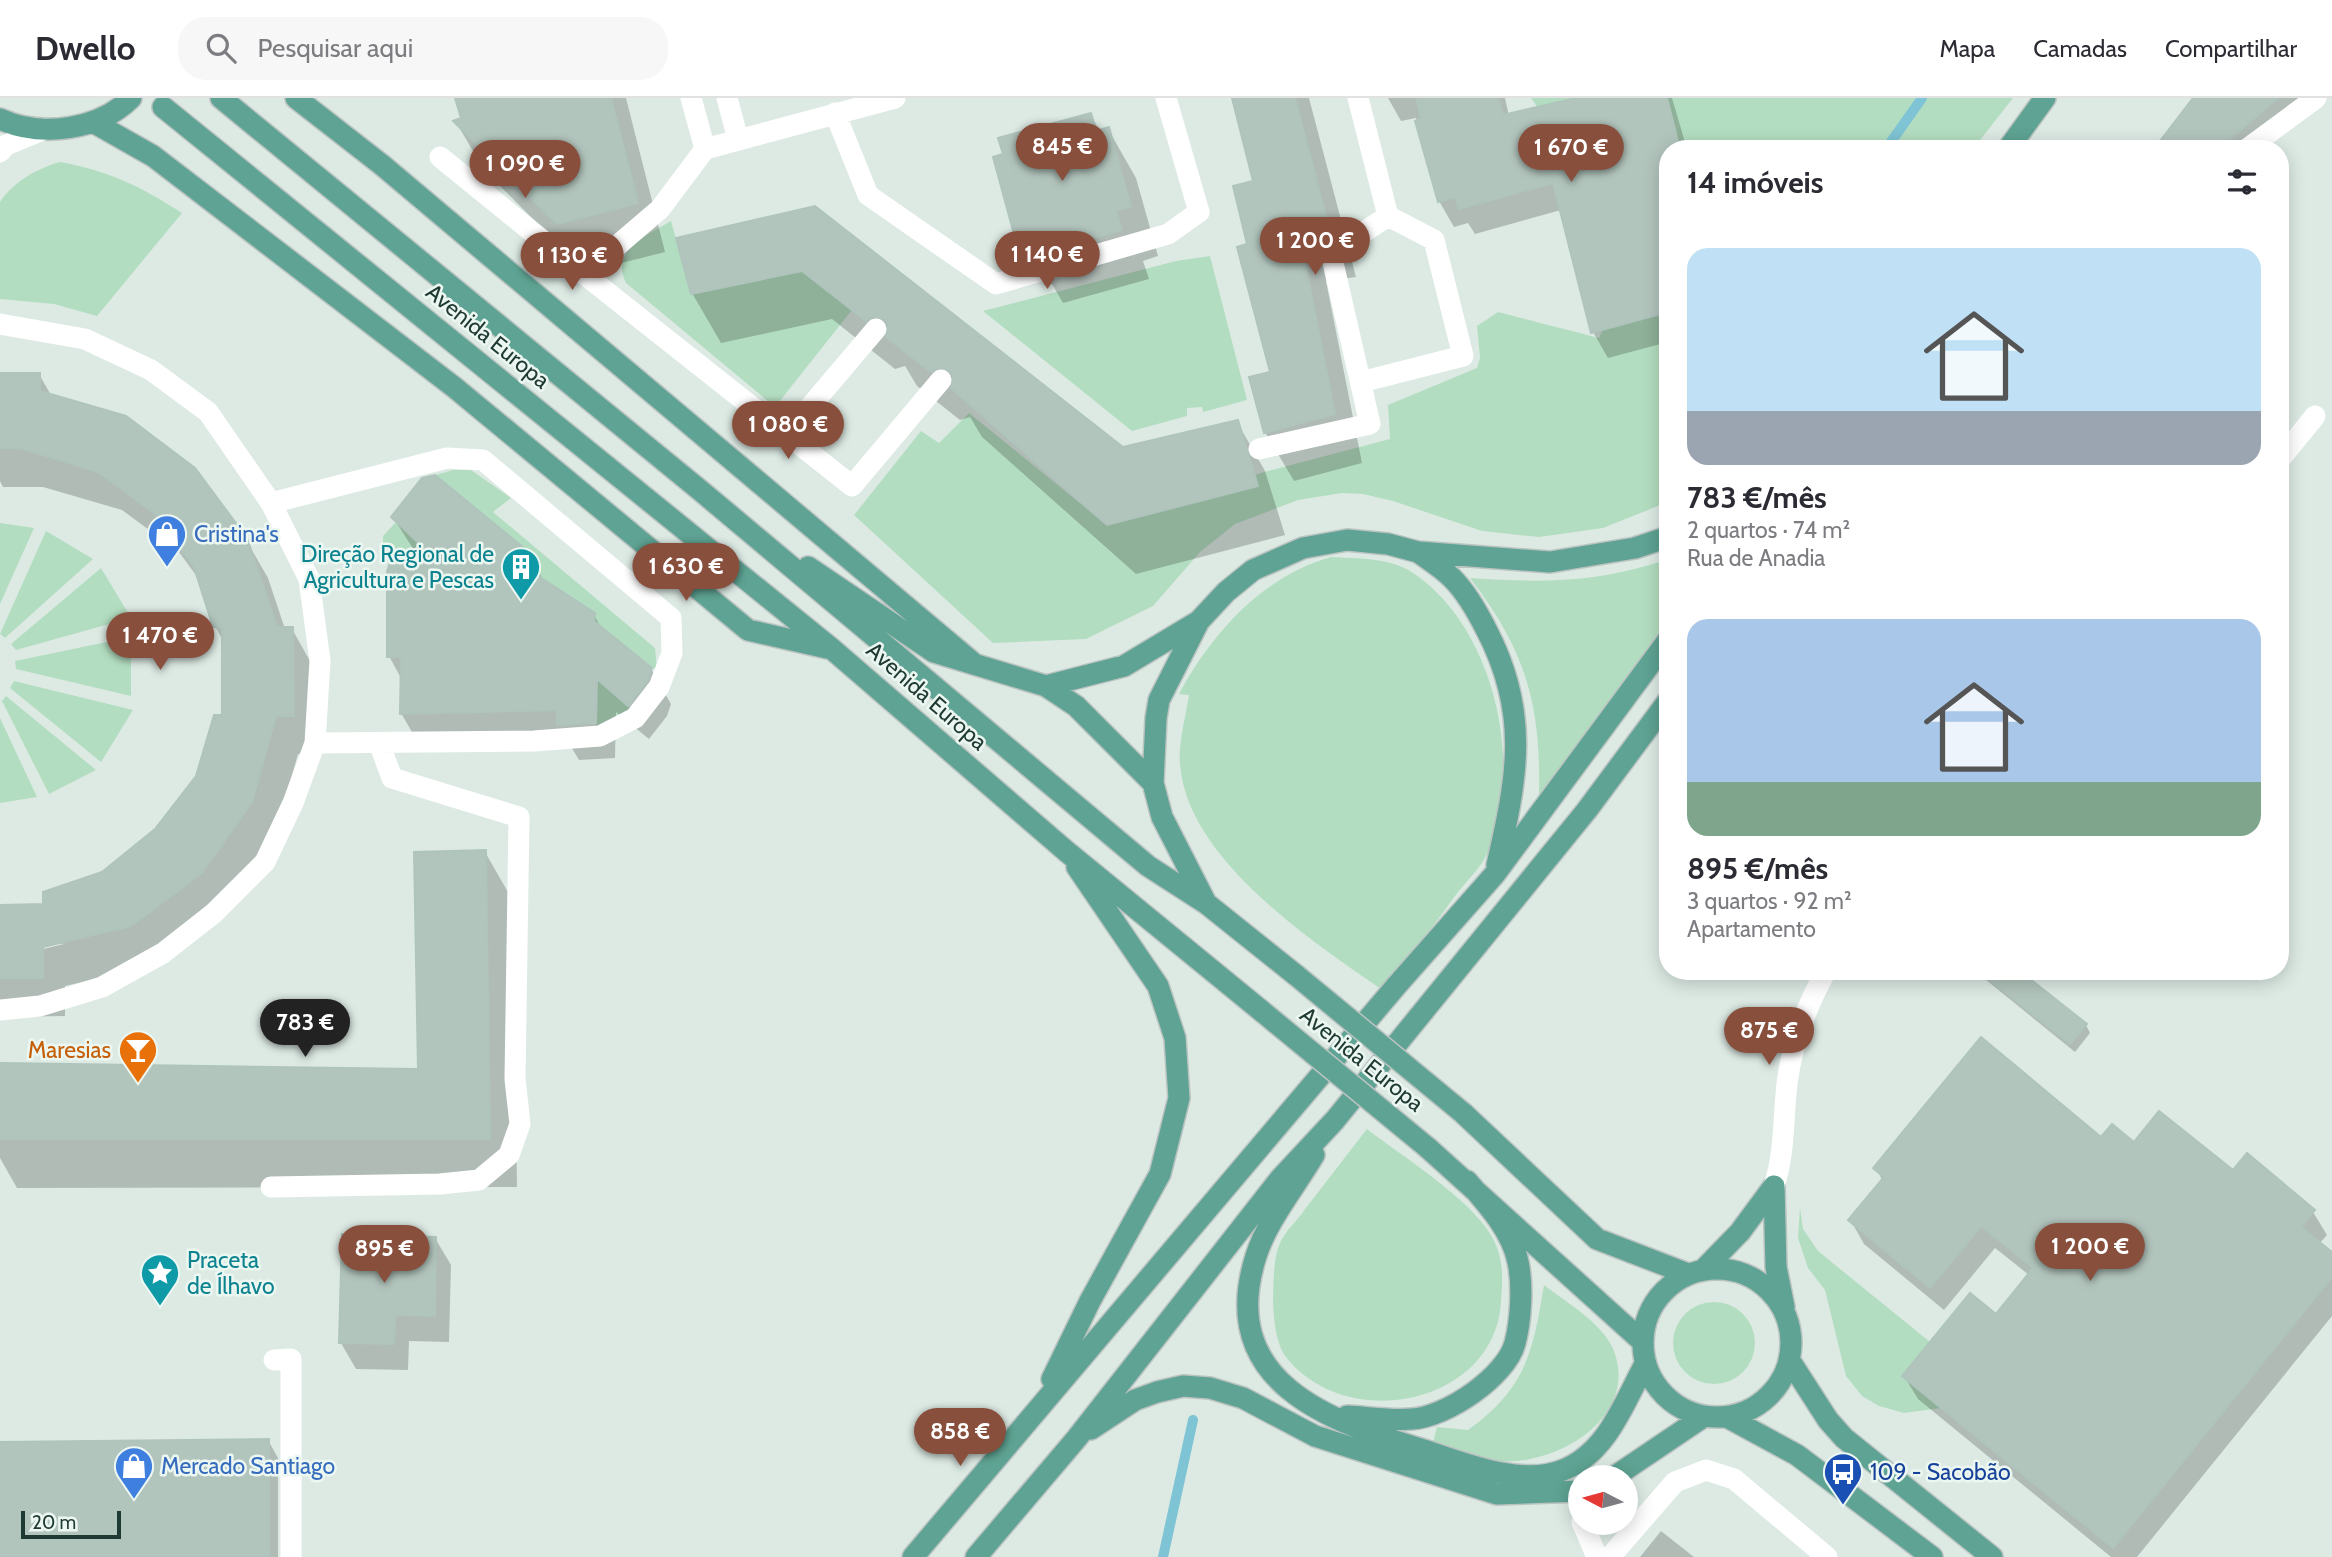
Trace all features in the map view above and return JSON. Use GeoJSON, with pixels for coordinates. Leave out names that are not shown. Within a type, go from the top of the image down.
{"type":"FeatureCollection","features":[{"type":"Feature","properties":{"kind":"main road"},"geometry":{"type":"LineString","coordinates":[[0,119],[45,130],[93,122],[131,98]]}},
{"type":"Feature","properties":{"kind":"main road","name":"Avenida Europa"},"geometry":{"type":"LineString","coordinates":[[221,98],[1148,866],[1206,904],[1463,1113],[1597,1239],[1696,1272],[1728,1269],[1745,1273],[1763,1284],[1786,1313]]}},
{"type":"Feature","properties":{"kind":"main road"},"geometry":{"type":"LineString","coordinates":[[296,98],[382,165],[972,662]]}},
{"type":"Feature","properties":{"kind":"main road"},"geometry":{"type":"LineString","coordinates":[[2015,140],[2045,98]]}},
{"type":"Feature","properties":{"kind":"main road","name":"Avenida Europa"},"geometry":{"type":"LineString","coordinates":[[163,107],[832,649],[1066,851],[1467,1181],[1643,1342]]}},
{"type":"Feature","properties":{"kind":"main road"},"geometry":{"type":"LineString","coordinates":[[93,122],[153,156],[454,387],[748,630],[832,649]]}},
{"type":"Feature","properties":{"kind":"main road"},"geometry":{"type":"LineString","coordinates":[[743,528],[807,567],[933,652],[1046,687],[1076,706],[1153,783]]}},
{"type":"Feature","properties":{"kind":"main road"},"geometry":{"type":"LineString","coordinates":[[1046,687],[1124,666],[1199,621],[1226,592],[1253,570],[1303,548],[1347,540],[1418,552],[1550,562],[1635,548],[1659,540]]}},
{"type":"Feature","properties":{"kind":"main road"},"geometry":{"type":"LineString","coordinates":[[1418,552],[1452,579],[1478,613],[1504,665],[1516,725],[1514,794],[1495,874]]}},
{"type":"Feature","properties":{"kind":"main road"},"geometry":{"type":"LineString","coordinates":[[1199,621],[1159,700],[1153,783],[1162,817],[1206,904]]}},
{"type":"Feature","properties":{"kind":"main road"},"geometry":{"type":"LineString","coordinates":[[913,1557],[1038,1406],[1495,874],[1659,652]]}},
{"type":"Feature","properties":{"kind":"main road"},"geometry":{"type":"LineString","coordinates":[[976,1557],[1077,1438],[1280,1179],[1335,1120],[1587,810],[1659,713]]}},
{"type":"Feature","properties":{"kind":"main road"},"geometry":{"type":"LineString","coordinates":[[1038,1406],[1090,1301],[1160,1174],[1179,1098],[1175,1038],[1158,986],[1119,933],[1066,851]]}},
{"type":"Feature","properties":{"kind":"main road"},"geometry":{"type":"LineString","coordinates":[[1335,1120],[1266,1233],[1256,1254],[1248,1288],[1249,1325],[1260,1356],[1276,1380],[1304,1403],[1406,1445],[1511,1474],[1562,1471],[1587,1457],[1603,1441],[1645,1364]]}},
{"type":"Feature","properties":{"kind":"main road"},"geometry":{"type":"LineString","coordinates":[[1328,1415],[1413,1419],[1449,1409],[1492,1378],[1515,1345],[1520,1293],[1518,1261],[1499,1219],[1467,1181]]}},
{"type":"Feature","properties":{"kind":"main road"},"geometry":{"type":"LineString","coordinates":[[1774,1186],[1776,1267],[1791,1341],[1790,1360],[1779,1385],[1762,1403],[1745,1413],[1727,1418],[1703,1417],[1666,1398],[1650,1377],[1645,1364],[1643,1342],[1647,1319],[1657,1298],[1696,1272],[1740,1232],[1774,1186]]}},
{"type":"Feature","properties":{"kind":"main road"},"geometry":{"type":"LineString","coordinates":[[1790,1360],[1828,1420],[1844,1438],[1992,1557]]}},
{"type":"Feature","properties":{"kind":"main road"},"geometry":{"type":"LineString","coordinates":[[1077,1438],[1135,1400],[1183,1386],[1210,1388],[1243,1398],[1315,1436],[1497,1494],[1568,1491]]}},
{"type":"Feature","properties":{"kind":"main road"},"geometry":{"type":"LineString","coordinates":[[1632,1465],[1703,1417]]}},
{"type":"Feature","properties":{"kind":"main road"},"geometry":{"type":"LineString","coordinates":[[1727,1418],[1797,1455],[1932,1557]]}},
{"type":"Feature","properties":{"kind":"street"},"geometry":{"type":"LineString","coordinates":[[691,98],[705,149]]}},
{"type":"Feature","properties":{"kind":"street"},"geometry":{"type":"LineString","coordinates":[[727,98],[738,139]]}},
{"type":"Feature","properties":{"kind":"street"},"geometry":{"type":"LineString","coordinates":[[584,274],[660,209],[705,149],[895,98]]}},
{"type":"Feature","properties":{"kind":"street"},"geometry":{"type":"LineString","coordinates":[[835,113],[868,195],[996,284],[1168,234],[1199,212],[1166,98]]}},
{"type":"Feature","properties":{"kind":"street"},"geometry":{"type":"LineString","coordinates":[[1358,98],[1388,216],[1434,240],[1463,356],[1361,382]]}},
{"type":"Feature","properties":{"kind":"street"},"geometry":{"type":"LineString","coordinates":[[2259,140],[2316,98]]}},
{"type":"Feature","properties":{"kind":"street"},"geometry":{"type":"LineString","coordinates":[[0,152],[6,145],[45,130]]}},
{"type":"Feature","properties":{"kind":"street"},"geometry":{"type":"LineString","coordinates":[[440,157],[852,486],[941,380]]}},
{"type":"Feature","properties":{"kind":"street"},"geometry":{"type":"LineString","coordinates":[[1259,449],[1370,424],[1331,254],[1388,216]]}},
{"type":"Feature","properties":{"kind":"street"},"geometry":{"type":"LineString","coordinates":[[0,324],[85,339],[151,370],[208,412],[271,503],[309,579],[320,661],[315,744],[265,862],[214,913],[163,953],[102,987],[40,1006],[0,1010]]}},
{"type":"Feature","properties":{"kind":"street"},"geometry":{"type":"LineString","coordinates":[[787,434],[876,328]]}},
{"type":"Feature","properties":{"kind":"street"},"geometry":{"type":"LineString","coordinates":[[2289,448],[2315,416]]}},
{"type":"Feature","properties":{"kind":"street"},"geometry":{"type":"LineString","coordinates":[[271,503],[447,458],[483,460],[671,618],[672,653],[659,687],[635,718],[600,736],[534,741],[315,744]]}},
{"type":"Feature","properties":{"kind":"street"},"geometry":{"type":"LineString","coordinates":[[271,1187],[440,1184],[479,1180],[509,1155],[520,1124],[515,1079],[519,817],[392,778],[379,743]]}},
{"type":"Feature","properties":{"kind":"street"},"geometry":{"type":"LineString","coordinates":[[1774,1186],[1779,1170],[1787,1084],[1795,1041],[1821,980]]}},
{"type":"Feature","properties":{"kind":"street"},"geometry":{"type":"LineString","coordinates":[[274,1360],[291,1359],[291,1557]]}},
{"type":"Feature","properties":{"kind":"street"},"geometry":{"type":"LineString","coordinates":[[1610,1557],[1675,1482],[1706,1470],[1734,1479],[1827,1557]]}},
{"type":"Feature","properties":{"kind":"street"},"geometry":{"type":"LineString","coordinates":[[1588,1535],[1597,1557]]}},
{"type":"Feature","properties":{"kind":"green space"},"geometry":{"type":"Polygon","coordinates":[[[1531,98],[1576,98],[1538,108],[1531,98]]]}},
{"type":"Feature","properties":{"kind":"green space"},"geometry":{"type":"Polygon","coordinates":[[[1667,98],[2013,98],[1980,140],[1678,140],[1667,98]]]}},
{"type":"Feature","properties":{"kind":"green space"},"geometry":{"type":"Polygon","coordinates":[[[60,162],[124,181],[182,213],[97,316],[54,304],[0,299],[0,202],[12,188],[27,177],[60,162]]]}},
{"type":"Feature","properties":{"kind":"green space"},"geometry":{"type":"Polygon","coordinates":[[[671,221],[691,294],[802,271],[852,310],[775,407],[626,283],[622,271],[627,253],[642,238],[671,221]]]}},
{"type":"Feature","properties":{"kind":"green space"},"geometry":{"type":"Polygon","coordinates":[[[1210,256],[1247,400],[1203,412],[1202,407],[1187,408],[1187,416],[1132,431],[983,311],[1176,261],[1210,256]]]}},
{"type":"Feature","properties":{"kind":"green space"},"geometry":{"type":"Polygon","coordinates":[[[1498,312],[1599,338],[1603,329],[1659,314],[1659,506],[1603,528],[1539,537],[1482,531],[1393,501],[1363,494],[1342,493],[1298,500],[1235,524],[1200,552],[1153,606],[1086,639],[993,643],[854,515],[921,431],[939,443],[969,413],[1107,525],[1264,472],[1390,439],[1388,405],[1477,368],[1480,358],[1477,326],[1498,312]]]}},
{"type":"Feature","properties":{"kind":"green space"},"geometry":{"type":"Polygon","coordinates":[[[453,470],[471,470],[511,498],[493,512],[655,648],[657,671],[594,621],[595,613],[521,565],[529,553],[435,475],[453,470]]]}},
{"type":"Feature","properties":{"kind":"green space"},"geometry":{"type":"Polygon","coordinates":[[[396,522],[468,586],[406,557],[390,562],[383,546],[383,536],[396,522]]]}},
{"type":"Feature","properties":{"kind":"green space"},"geometry":{"type":"Polygon","coordinates":[[[0,523],[34,528],[0,604],[0,523]]]}},
{"type":"Feature","properties":{"kind":"green space"},"geometry":{"type":"Polygon","coordinates":[[[46,531],[93,559],[5,638],[0,634],[46,531]]]}},
{"type":"Feature","properties":{"kind":"green space"},"geometry":{"type":"Polygon","coordinates":[[[1331,557],[1372,560],[1401,566],[1439,595],[1463,625],[1482,660],[1495,699],[1502,739],[1503,780],[1498,818],[1487,854],[1384,991],[1290,922],[1229,864],[1205,833],[1188,799],[1180,764],[1181,738],[1189,695],[1179,694],[1207,650],[1242,610],[1262,593],[1306,566],[1331,557]]]}},
{"type":"Feature","properties":{"kind":"green space"},"geometry":{"type":"Polygon","coordinates":[[[1659,562],[1659,632],[1564,766],[1539,795],[1537,733],[1526,680],[1505,630],[1470,578],[1546,581],[1594,577],[1659,562]]]}},
{"type":"Feature","properties":{"kind":"green space"},"geometry":{"type":"Polygon","coordinates":[[[101,568],[131,618],[16,650],[11,644],[101,568]]]}},
{"type":"Feature","properties":{"kind":"green space"},"geometry":{"type":"Polygon","coordinates":[[[131,637],[131,696],[16,669],[15,661],[131,637]]]}},
{"type":"Feature","properties":{"kind":"green space"},"geometry":{"type":"Polygon","coordinates":[[[597,679],[631,708],[596,726],[597,679]]]}},
{"type":"Feature","properties":{"kind":"green space"},"geometry":{"type":"Polygon","coordinates":[[[14,681],[133,710],[101,762],[10,688],[14,681]]]}},
{"type":"Feature","properties":{"kind":"green space"},"geometry":{"type":"Polygon","coordinates":[[[6,696],[96,770],[49,794],[2,701],[6,696]]]}},
{"type":"Feature","properties":{"kind":"green space"},"geometry":{"type":"Polygon","coordinates":[[[0,718],[37,797],[0,803],[0,718]]]}},
{"type":"Feature","properties":{"kind":"green space"},"geometry":{"type":"Polygon","coordinates":[[[1367,1129],[1434,1178],[1481,1221],[1495,1243],[1502,1276],[1501,1302],[1492,1337],[1473,1365],[1446,1385],[1414,1397],[1379,1401],[1344,1395],[1312,1381],[1286,1357],[1275,1328],[1273,1303],[1276,1256],[1280,1243],[1367,1129]]]}},
{"type":"Feature","properties":{"kind":"green space"},"geometry":{"type":"Polygon","coordinates":[[[1800,1208],[1803,1229],[1818,1251],[1930,1342],[1941,1408],[1904,1413],[1879,1406],[1862,1396],[1846,1376],[1825,1290],[1808,1268],[1798,1238],[1800,1208]]]}},
{"type":"Feature","properties":{"kind":"green space"},"geometry":{"type":"Polygon","coordinates":[[[1544,1285],[1602,1331],[1614,1351],[1619,1376],[1614,1399],[1602,1419],[1584,1436],[1562,1449],[1513,1461],[1482,1459],[1433,1443],[1437,1427],[1468,1430],[1503,1399],[1515,1383],[1524,1367],[1536,1330],[1544,1285]]]}},
{"type":"Feature","properties":{"kind":"green space"},"geometry":{"type":"Polygon","coordinates":[[[1714,1302],[1730,1306],[1743,1314],[1751,1327],[1755,1343],[1751,1359],[1743,1372],[1730,1380],[1714,1384],[1698,1380],[1685,1372],[1677,1359],[1673,1343],[1677,1327],[1685,1314],[1698,1306],[1714,1302]]]}},
{"type":"Feature","properties":{"kind":"building"},"geometry":{"type":"Polygon","coordinates":[[[455,98],[611,98],[638,203],[557,224],[453,121],[461,118],[455,98]]]}},
{"type":"Feature","properties":{"kind":"building"},"geometry":{"type":"Polygon","coordinates":[[[1232,98],[1295,98],[1329,228],[1299,232],[1335,414],[1264,433],[1249,377],[1270,372],[1237,247],[1247,244],[1233,186],[1253,181],[1232,98]]]}},
{"type":"Feature","properties":{"kind":"building"},"geometry":{"type":"Polygon","coordinates":[[[1416,98],[1498,98],[1503,115],[1576,98],[1667,98],[1678,140],[1659,140],[1659,314],[1591,333],[1553,183],[1459,209],[1455,197],[1438,202],[1415,121],[1421,119],[1416,98]]]}},
{"type":"Feature","properties":{"kind":"building"},"geometry":{"type":"Polygon","coordinates":[[[2193,98],[2278,98],[2229,140],[2161,140],[2193,98]]]}},
{"type":"Feature","properties":{"kind":"building"},"geometry":{"type":"Polygon","coordinates":[[[1091,113],[1096,131],[1109,127],[1131,207],[1116,211],[1122,230],[1033,255],[1027,234],[1015,238],[993,157],[1003,154],[998,138],[1091,113]]]}},
{"type":"Feature","properties":{"kind":"building"},"geometry":{"type":"Polygon","coordinates":[[[815,206],[1123,447],[1238,420],[1258,486],[1107,525],[951,388],[953,376],[949,370],[937,368],[931,372],[886,337],[888,325],[884,319],[872,317],[866,321],[802,271],[691,294],[676,238],[815,206]]]}},
{"type":"Feature","properties":{"kind":"building"},"geometry":{"type":"Polygon","coordinates":[[[0,373],[40,373],[40,391],[126,416],[195,468],[247,538],[277,627],[293,627],[294,716],[276,716],[252,802],[202,873],[131,926],[43,947],[43,978],[0,978],[0,905],[43,904],[43,892],[102,872],[155,829],[196,776],[214,715],[222,715],[222,628],[213,627],[194,567],[154,513],[98,472],[20,448],[0,448],[0,373]]]}},
{"type":"Feature","properties":{"kind":"building","name":"Direção Regional de Agricultura e Pescas"},"geometry":{"type":"Polygon","coordinates":[[[435,475],[530,553],[521,565],[595,613],[594,621],[652,668],[647,681],[628,706],[597,679],[596,723],[557,725],[557,710],[400,714],[401,657],[387,657],[387,572],[390,562],[427,551],[391,517],[422,478],[435,475]]]}},
{"type":"Feature","properties":{"kind":"building"},"geometry":{"type":"Polygon","coordinates":[[[486,850],[490,1139],[0,1139],[0,1063],[418,1069],[414,852],[486,850]]]}},
{"type":"Feature","properties":{"kind":"building"},"geometry":{"type":"Polygon","coordinates":[[[1989,980],[2031,980],[2087,1024],[2070,1044],[1989,980]]]}},
{"type":"Feature","properties":{"kind":"building"},"geometry":{"type":"Polygon","coordinates":[[[1981,1037],[2101,1137],[2112,1124],[2134,1142],[2159,1111],[2233,1170],[2247,1153],[2315,1210],[2301,1227],[2332,1252],[2332,1277],[2113,1548],[1902,1376],[1970,1293],[1996,1314],[2033,1268],[1981,1226],[1930,1288],[1848,1220],[1884,1177],[1873,1168],[1981,1037]]]}},
{"type":"Feature","properties":{"kind":"building"},"geometry":{"type":"Polygon","coordinates":[[[342,1234],[436,1237],[435,1316],[395,1315],[394,1344],[339,1343],[342,1234]]]}},
{"type":"Feature","properties":{"kind":"building","name":"Mercado Santiago"},"geometry":{"type":"Polygon","coordinates":[[[269,1439],[269,1557],[0,1557],[0,1442],[269,1439]]]}},
{"type":"Feature","properties":{"kind":"waterway"},"geometry":{"type":"LineString","coordinates":[[1892,140],[1922,98]]}},
{"type":"Feature","properties":{"kind":"waterway"},"geometry":{"type":"LineString","coordinates":[[1163,1557],[1193,1420]]}},
{"type":"Feature","properties":{"kind":"place","name":"Cristina's"},"geometry":{"type":"Point","coordinates":[167,568]}},
{"type":"Feature","properties":{"kind":"place","name":"Direção Regional de Agricultura e Pescas"},"geometry":{"type":"Point","coordinates":[521,601]}},
{"type":"Feature","properties":{"kind":"place","name":"Maresias"},"geometry":{"type":"Point","coordinates":[138,1084]}},
{"type":"Feature","properties":{"kind":"place","name":"Praceta de Ílhavo"},"geometry":{"type":"Point","coordinates":[160,1307]}},
{"type":"Feature","properties":{"kind":"place","name":"Mercado Santiago"},"geometry":{"type":"Point","coordinates":[134,1500]}},
{"type":"Feature","properties":{"kind":"place","name":"109 - Sacobão"},"geometry":{"type":"Point","coordinates":[1843,1506]}}]}
